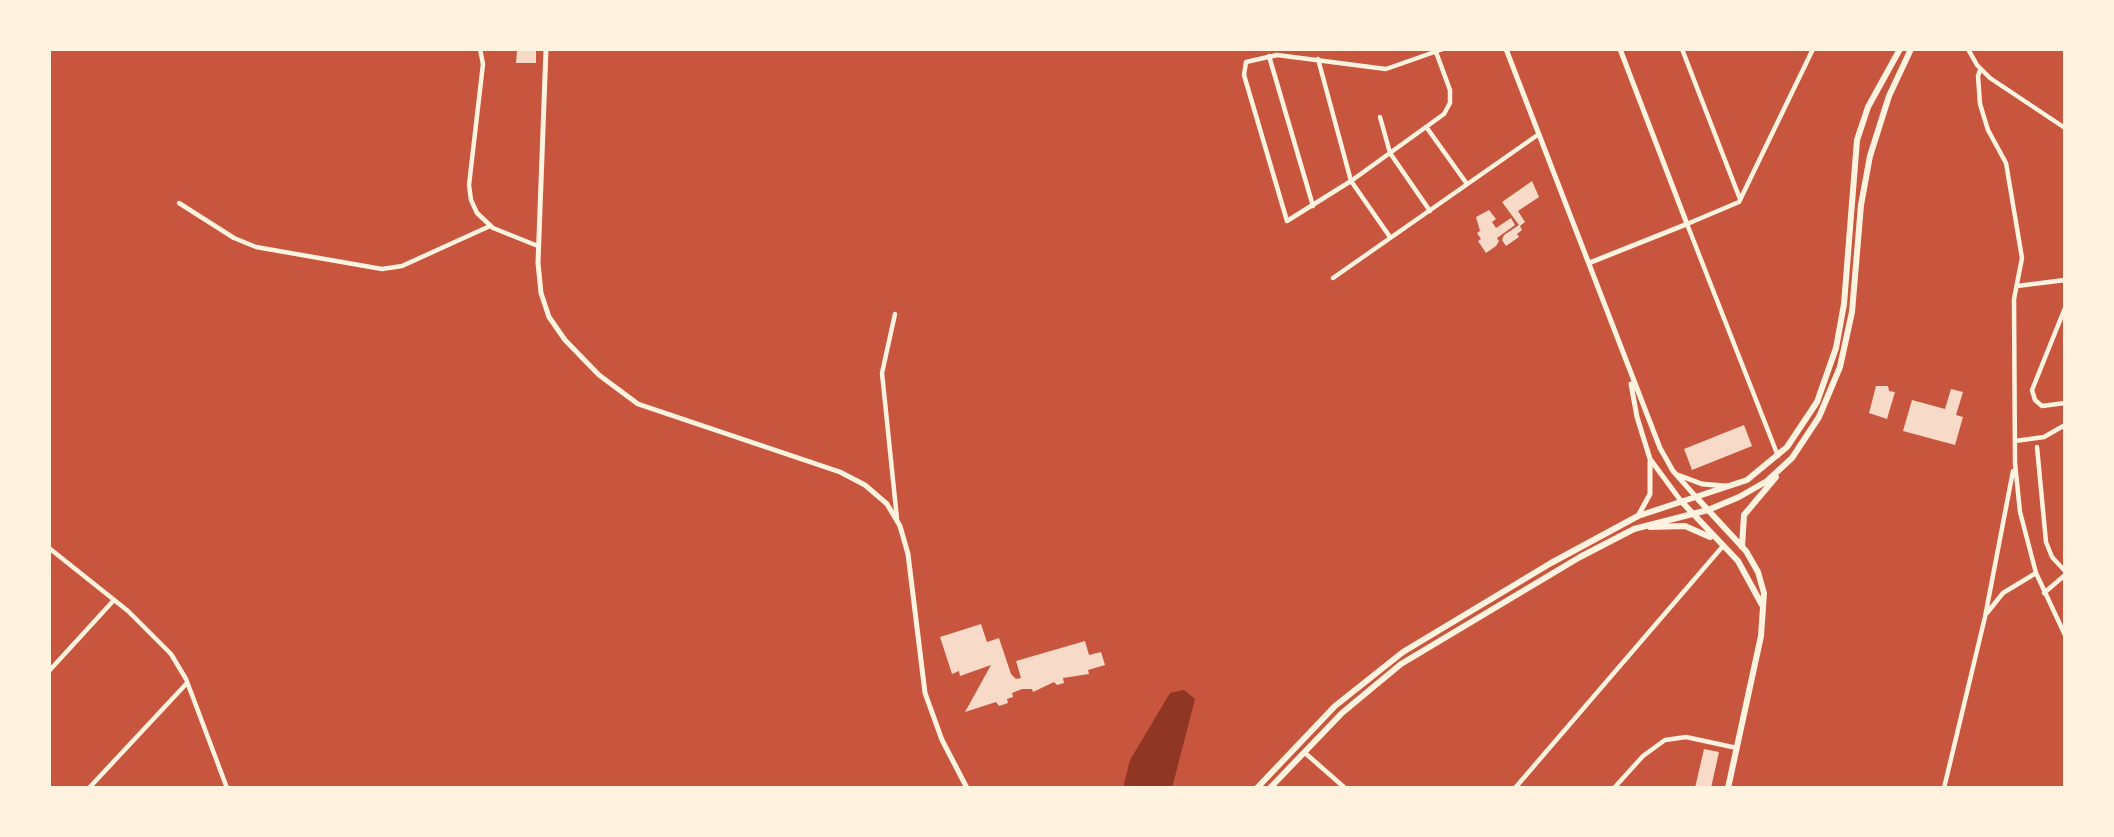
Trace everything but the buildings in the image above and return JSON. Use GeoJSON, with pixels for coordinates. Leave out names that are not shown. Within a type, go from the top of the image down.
{"type":"FeatureCollection","features":[{"type":"Feature","properties":{"kind":"main road"},"geometry":{"type":"LineString","coordinates":[[1256,788],[1319,721],[1387,662],[1541,569],[1638,516],[1733,486],[1758,474],[1778,457],[1810,415],[1832,363],[1842,318],[1857,140],[1868,107],[1900,49]]}},
{"type":"Feature","properties":{"kind":"main road"},"geometry":{"type":"LineString","coordinates":[[1742,547],[1744,515],[1814,426],[1840,367],[1852,312],[1861,205],[1870,156],[1889,96],[1911,49]]}},
{"type":"Feature","properties":{"kind":"main road"},"geometry":{"type":"LineString","coordinates":[[1270,788],[1353,703],[1391,671],[1563,566],[1638,528],[1708,510],[1750,491],[1783,468]]}},
{"type":"Feature","properties":{"kind":"main road"},"geometry":{"type":"LineString","coordinates":[[1697,498],[1742,547],[1761,578],[1762,636],[1728,788]]}},
{"type":"Feature","properties":{"kind":"main road"},"geometry":{"type":"LineString","coordinates":[[1681,501],[1745,570],[1763,607]]}},
{"type":"Feature","properties":{"kind":"main road"},"geometry":{"type":"LineString","coordinates":[[1638,528],[1691,527],[1723,546]]}},
{"type":"Feature","properties":{"kind":"street"},"geometry":{"type":"LineString","coordinates":[[480,49],[483,64],[469,193],[477,213],[490,226],[538,246]]}},
{"type":"Feature","properties":{"kind":"street"},"geometry":{"type":"LineString","coordinates":[[546,49],[538,246],[540,286],[549,317],[571,346],[614,388],[655,411],[848,475],[883,500],[897,519]]}},
{"type":"Feature","properties":{"kind":"street"},"geometry":{"type":"LineString","coordinates":[[1436,52],[1449,85],[1450,100],[1444,114],[1290,222],[1285,219],[1243,71],[1246,62],[1269,56],[1318,59],[1386,69],[1443,49]]}},
{"type":"Feature","properties":{"kind":"street"},"geometry":{"type":"LineString","coordinates":[[1506,49],[1630,377],[1662,454],[1697,498]]}},
{"type":"Feature","properties":{"kind":"street"},"geometry":{"type":"LineString","coordinates":[[1620,49],[1778,457]]}},
{"type":"Feature","properties":{"kind":"street"},"geometry":{"type":"LineString","coordinates":[[1682,49],[1740,200]]}},
{"type":"Feature","properties":{"kind":"street"},"geometry":{"type":"LineString","coordinates":[[1589,263],[1733,206],[1740,200],[1813,49]]}},
{"type":"Feature","properties":{"kind":"street"},"geometry":{"type":"LineString","coordinates":[[1968,49],[1980,69],[2065,128]]}},
{"type":"Feature","properties":{"kind":"street"},"geometry":{"type":"LineString","coordinates":[[1269,56],[1313,206]]}},
{"type":"Feature","properties":{"kind":"street"},"geometry":{"type":"LineString","coordinates":[[1318,59],[1351,181],[1390,237]]}},
{"type":"Feature","properties":{"kind":"street"},"geometry":{"type":"LineString","coordinates":[[1980,69],[1980,104],[1988,130],[2005,159],[2014,195],[2022,258],[2014,295],[2015,463],[2020,512],[2036,573],[2065,635]]}},
{"type":"Feature","properties":{"kind":"street"},"geometry":{"type":"LineString","coordinates":[[1380,117],[1390,153],[1430,211]]}},
{"type":"Feature","properties":{"kind":"street"},"geometry":{"type":"LineString","coordinates":[[1427,128],[1467,185]]}},
{"type":"Feature","properties":{"kind":"street"},"geometry":{"type":"LineString","coordinates":[[1333,278],[1539,134]]}},
{"type":"Feature","properties":{"kind":"street"},"geometry":{"type":"LineString","coordinates":[[179,203],[234,238],[256,247],[317,260],[382,269],[402,266],[490,226]]}},
{"type":"Feature","properties":{"kind":"street"},"geometry":{"type":"LineString","coordinates":[[2017,286],[2065,280]]}},
{"type":"Feature","properties":{"kind":"street"},"geometry":{"type":"LineString","coordinates":[[2065,308],[2032,390],[2034,399],[2042,407],[2065,402]]}},
{"type":"Feature","properties":{"kind":"street"},"geometry":{"type":"LineString","coordinates":[[895,314],[882,373],[897,519],[908,554],[925,693],[942,740],[967,788]]}},
{"type":"Feature","properties":{"kind":"street"},"geometry":{"type":"LineString","coordinates":[[1630,377],[1637,417],[1650,459],[1650,491],[1638,516]]}},
{"type":"Feature","properties":{"kind":"street"},"geometry":{"type":"LineString","coordinates":[[2015,441],[2047,436],[2065,425]]}},
{"type":"Feature","properties":{"kind":"street"},"geometry":{"type":"LineString","coordinates":[[2037,447],[2046,542],[2052,557],[2065,573],[2044,593]]}},
{"type":"Feature","properties":{"kind":"street"},"geometry":{"type":"LineString","coordinates":[[1650,459],[1681,501]]}},
{"type":"Feature","properties":{"kind":"street"},"geometry":{"type":"LineString","coordinates":[[1944,788],[1985,617],[2001,522],[2015,463]]}},
{"type":"Feature","properties":{"kind":"street"},"geometry":{"type":"LineString","coordinates":[[1676,474],[1702,484],[1733,486]]}},
{"type":"Feature","properties":{"kind":"street"},"geometry":{"type":"LineString","coordinates":[[1516,788],[1723,546]]}},
{"type":"Feature","properties":{"kind":"street"},"geometry":{"type":"LineString","coordinates":[[49,548],[114,600],[162,644],[187,683],[227,788]]}},
{"type":"Feature","properties":{"kind":"street"},"geometry":{"type":"LineString","coordinates":[[1985,617],[2003,593],[2036,573]]}},
{"type":"Feature","properties":{"kind":"street"},"geometry":{"type":"LineString","coordinates":[[49,671],[114,600]]}},
{"type":"Feature","properties":{"kind":"street"},"geometry":{"type":"LineString","coordinates":[[89,788],[187,683]]}},
{"type":"Feature","properties":{"kind":"street"},"geometry":{"type":"LineString","coordinates":[[1614,788],[1643,756],[1665,740],[1686,737],[1737,748]]}},
{"type":"Feature","properties":{"kind":"street"},"geometry":{"type":"LineString","coordinates":[[1304,752],[1345,788]]}},
{"type":"Feature","properties":{"kind":"shaded area"},"geometry":{"type":"Polygon","coordinates":[[[1184,690],[1195,699],[1172,788],[1123,788],[1130,760],[1170,693],[1184,690]]]}}]}
